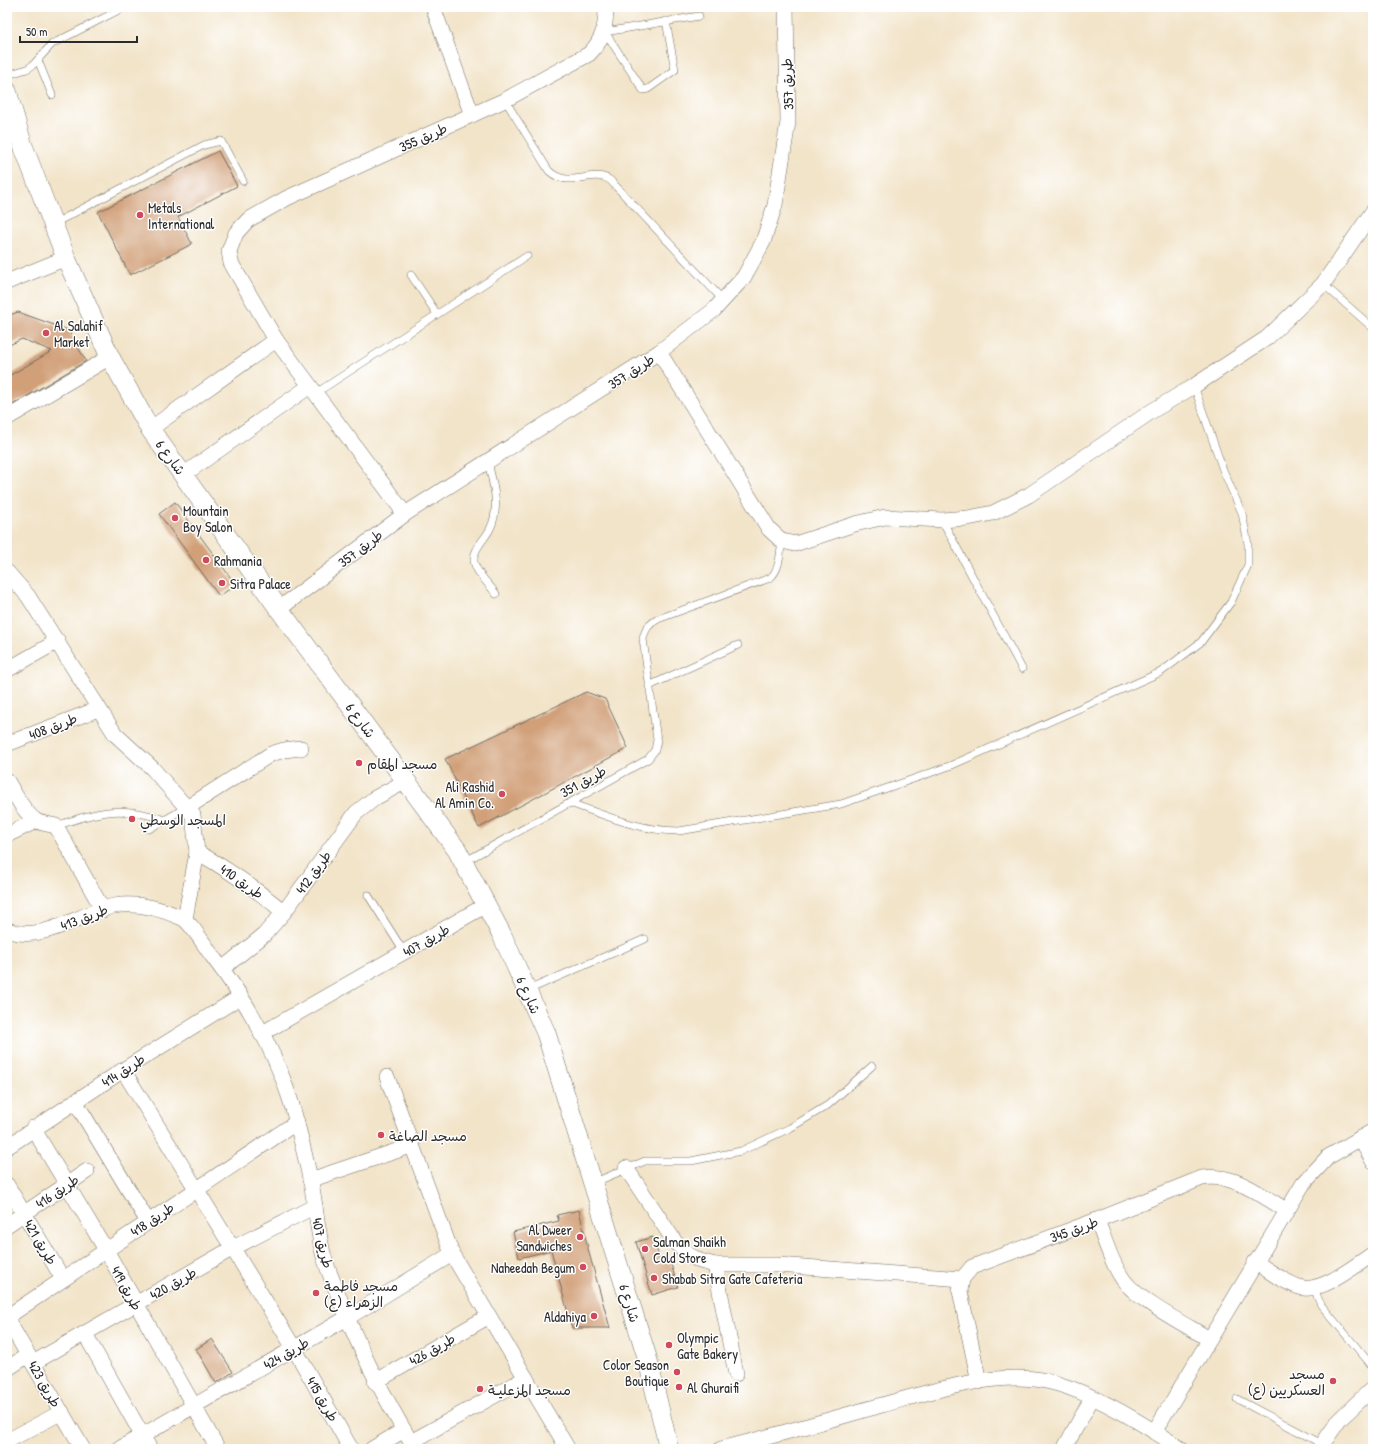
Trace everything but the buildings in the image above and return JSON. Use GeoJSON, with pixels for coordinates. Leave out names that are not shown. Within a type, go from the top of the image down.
{"type":"FeatureCollection","features":[{"type":"Feature","properties":{"kind":"street"},"geometry":{"type":"LineString","coordinates":[[433,7],[472,115]]}},
{"type":"Feature","properties":{"kind":"street","name":"طريق 355"},"geometry":{"type":"LineString","coordinates":[[276,340],[230,258],[229,251],[236,233],[248,220],[287,198],[504,100],[589,54],[596,47],[604,32],[606,7]]}},
{"type":"Feature","properties":{"kind":"street","name":"طريق 357"},"geometry":{"type":"LineString","coordinates":[[279,609],[405,514],[660,352],[714,310],[744,277],[763,242],[775,205],[788,122],[786,7]]}},
{"type":"Feature","properties":{"kind":"street","name":"شارع 6"},"geometry":{"type":"LineString","coordinates":[[7,91],[22,143],[66,258],[110,357],[150,429],[279,609],[457,850],[486,905],[546,1033],[647,1357],[669,1449]]}},
{"type":"Feature","properties":{"kind":"street"},"geometry":{"type":"LineString","coordinates":[[660,352],[769,529],[782,541],[795,544],[856,524],[885,517],[942,520],[968,518],[993,513],[1028,495],[1152,411],[1194,386],[1267,338],[1323,284],[1373,212]]}},
{"type":"Feature","properties":{"kind":"street"},"geometry":{"type":"LineString","coordinates":[[7,282],[66,258]]}},
{"type":"Feature","properties":{"kind":"street"},"geometry":{"type":"LineString","coordinates":[[150,429],[276,340],[405,514]]}},
{"type":"Feature","properties":{"kind":"street"},"geometry":{"type":"LineString","coordinates":[[7,418],[110,357]]}},
{"type":"Feature","properties":{"kind":"street"},"geometry":{"type":"LineString","coordinates":[[183,475],[313,389]]}},
{"type":"Feature","properties":{"kind":"street"},"geometry":{"type":"LineString","coordinates":[[7,572],[28,596],[58,641],[98,709],[115,734],[152,768],[188,807],[193,815],[197,852],[185,919],[222,968],[240,997]]}},
{"type":"Feature","properties":{"kind":"street"},"geometry":{"type":"LineString","coordinates":[[7,670],[58,641]]}},
{"type":"Feature","properties":{"kind":"street","name":"طريق 408"},"geometry":{"type":"LineString","coordinates":[[7,744],[98,709]]}},
{"type":"Feature","properties":{"kind":"street"},"geometry":{"type":"LineString","coordinates":[[188,807],[271,754],[284,750],[301,748]]}},
{"type":"Feature","properties":{"kind":"street"},"geometry":{"type":"LineString","coordinates":[[7,781],[27,813],[36,821],[56,826],[103,910]]}},
{"type":"Feature","properties":{"kind":"street","name":"طريق 412"},"geometry":{"type":"LineString","coordinates":[[222,968],[264,935],[284,912],[356,813],[375,798],[406,781]]}},
{"type":"Feature","properties":{"kind":"street"},"geometry":{"type":"LineString","coordinates":[[7,835],[36,821]]}},
{"type":"Feature","properties":{"kind":"street","name":"طريق 410"},"geometry":{"type":"LineString","coordinates":[[197,852],[240,878],[284,912]]}},
{"type":"Feature","properties":{"kind":"street","name":"طريق 407"},"geometry":{"type":"LineString","coordinates":[[261,1034],[486,905]]}},
{"type":"Feature","properties":{"kind":"street","name":"طريق 413"},"geometry":{"type":"LineString","coordinates":[[7,930],[33,933],[62,927],[114,906],[136,906],[160,910],[185,919]]}},
{"type":"Feature","properties":{"kind":"street","name":"طريق 407"},"geometry":{"type":"LineString","coordinates":[[240,997],[261,1034],[280,1074],[297,1122],[310,1180],[324,1258],[347,1318],[375,1382],[410,1440]]}},
{"type":"Feature","properties":{"kind":"street","name":"طريق 414"},"geometry":{"type":"LineString","coordinates":[[7,1147],[33,1128],[123,1070],[240,997]]}},
{"type":"Feature","properties":{"kind":"street","name":"طريق 415"},"geometry":{"type":"LineString","coordinates":[[123,1070],[294,1348],[352,1449]]}},
{"type":"Feature","properties":{"kind":"street"},"geometry":{"type":"LineString","coordinates":[[387,1078],[452,1254],[568,1449]]}},
{"type":"Feature","properties":{"kind":"street"},"geometry":{"type":"LineString","coordinates":[[75,1101],[148,1222]]}},
{"type":"Feature","properties":{"kind":"street","name":"طريق 418"},"geometry":{"type":"LineString","coordinates":[[9,1325],[64,1279],[297,1122]]}},
{"type":"Feature","properties":{"kind":"street","name":"طريق 419"},"geometry":{"type":"LineString","coordinates":[[33,1128],[106,1250],[218,1449]]}},
{"type":"Feature","properties":{"kind":"street"},"geometry":{"type":"LineString","coordinates":[[1154,1432],[1303,1184],[1319,1165],[1338,1150],[1373,1131]]}},
{"type":"Feature","properties":{"kind":"street"},"geometry":{"type":"LineString","coordinates":[[1360,1138],[1373,1162]]}},
{"type":"Feature","properties":{"kind":"street"},"geometry":{"type":"LineString","coordinates":[[310,1180],[411,1146]]}},
{"type":"Feature","properties":{"kind":"street"},"geometry":{"type":"LineString","coordinates":[[626,1168],[674,1242],[686,1253],[700,1261],[715,1265],[778,1265],[962,1279],[961,1297],[979,1382]]}},
{"type":"Feature","properties":{"kind":"street","name":"طريق 416"},"geometry":{"type":"LineString","coordinates":[[7,1224],[87,1171]]}},
{"type":"Feature","properties":{"kind":"street","name":"طريق 345"},"geometry":{"type":"LineString","coordinates":[[962,1279],[972,1267],[979,1264],[1097,1220],[1193,1181],[1212,1176],[1232,1180],[1286,1210]]}},
{"type":"Feature","properties":{"kind":"street","name":"طريق 421"},"geometry":{"type":"LineString","coordinates":[[7,1185],[64,1279]]}},
{"type":"Feature","properties":{"kind":"street","name":"طريق 420"},"geometry":{"type":"LineString","coordinates":[[7,1369],[85,1334],[233,1248],[315,1206]]}},
{"type":"Feature","properties":{"kind":"street"},"geometry":{"type":"LineString","coordinates":[[1097,1220],[1120,1274],[1129,1287],[1141,1297],[1209,1340]]}},
{"type":"Feature","properties":{"kind":"street","name":"طريق 424"},"geometry":{"type":"LineString","coordinates":[[119,1449],[347,1318],[452,1254]]}},
{"type":"Feature","properties":{"kind":"street"},"geometry":{"type":"LineString","coordinates":[[1255,1262],[1299,1287],[1317,1288],[1373,1254]]}},
{"type":"Feature","properties":{"kind":"street"},"geometry":{"type":"LineString","coordinates":[[715,1265],[736,1374]]}},
{"type":"Feature","properties":{"kind":"street","name":"طريق 426"},"geometry":{"type":"LineString","coordinates":[[375,1382],[489,1316]]}},
{"type":"Feature","properties":{"kind":"street","name":"طريق 423"},"geometry":{"type":"LineString","coordinates":[[9,1325],[31,1359],[83,1449]]}},
{"type":"Feature","properties":{"kind":"street"},"geometry":{"type":"LineString","coordinates":[[85,1334],[150,1449]]}},
{"type":"Feature","properties":{"kind":"street"},"geometry":{"type":"LineString","coordinates":[[372,1449],[410,1440],[526,1378]]}},
{"type":"Feature","properties":{"kind":"street"},"geometry":{"type":"LineString","coordinates":[[721,1449],[744,1446],[942,1389],[979,1382],[1010,1379],[1044,1380],[1058,1384],[1092,1398],[1154,1432],[1181,1449]]}},
{"type":"Feature","properties":{"kind":"street"},"geometry":{"type":"LineString","coordinates":[[1321,1446],[1340,1419],[1373,1388]]}},
{"type":"Feature","properties":{"kind":"street"},"geometry":{"type":"LineString","coordinates":[[1064,1449],[1092,1398]]}},
{"type":"Feature","properties":{"kind":"street"},"geometry":{"type":"LineString","coordinates":[[11,1443],[62,1412]]}},
{"type":"Feature","properties":{"kind":"lane"},"geometry":{"type":"LineString","coordinates":[[7,75],[27,69],[38,60],[52,44],[125,7]]}},
{"type":"Feature","properties":{"kind":"lane"},"geometry":{"type":"LineString","coordinates":[[666,21],[675,70],[645,90],[641,88],[604,32],[666,21],[699,16]]}},
{"type":"Feature","properties":{"kind":"lane"},"geometry":{"type":"LineString","coordinates":[[38,60],[52,95]]}},
{"type":"Feature","properties":{"kind":"lane"},"geometry":{"type":"LineString","coordinates":[[504,100],[549,171],[565,180],[599,177],[610,180],[723,300]]}},
{"type":"Feature","properties":{"kind":"lane"},"geometry":{"type":"LineString","coordinates":[[53,224],[204,145],[221,141],[243,181]]}},
{"type":"Feature","properties":{"kind":"lane"},"geometry":{"type":"LineString","coordinates":[[313,389],[437,314],[527,256]]}},
{"type":"Feature","properties":{"kind":"lane"},"geometry":{"type":"LineString","coordinates":[[412,275],[437,314]]}},
{"type":"Feature","properties":{"kind":"lane"},"geometry":{"type":"LineString","coordinates":[[1323,284],[1373,328]]}},
{"type":"Feature","properties":{"kind":"lane"},"geometry":{"type":"LineString","coordinates":[[570,803],[643,828],[661,831],[679,831],[841,804],[952,765],[1160,672],[1201,642],[1231,602],[1248,565],[1248,544],[1242,513],[1223,470],[1194,386]]}},
{"type":"Feature","properties":{"kind":"lane"},"geometry":{"type":"LineString","coordinates":[[488,462],[496,497],[496,509],[490,529],[476,551],[474,559],[476,568],[496,594]]}},
{"type":"Feature","properties":{"kind":"lane"},"geometry":{"type":"LineString","coordinates":[[942,520],[1022,669]]}},
{"type":"Feature","properties":{"kind":"lane","name":"طريق 351"},"geometry":{"type":"LineString","coordinates":[[464,862],[653,755],[657,740],[643,639],[645,631],[650,623],[658,619],[770,578],[777,567],[782,541]]}},
{"type":"Feature","properties":{"kind":"lane"},"geometry":{"type":"LineString","coordinates":[[649,686],[738,645]]}},
{"type":"Feature","properties":{"kind":"lane"},"geometry":{"type":"LineString","coordinates":[[149,829],[188,807]]}},
{"type":"Feature","properties":{"kind":"lane"},"geometry":{"type":"LineString","coordinates":[[56,826],[96,813],[115,811],[134,812],[165,820]]}},
{"type":"Feature","properties":{"kind":"lane"},"geometry":{"type":"LineString","coordinates":[[368,895],[404,952]]}},
{"type":"Feature","properties":{"kind":"lane"},"geometry":{"type":"LineString","coordinates":[[527,991],[645,939]]}},
{"type":"Feature","properties":{"kind":"lane"},"geometry":{"type":"LineString","coordinates":[[592,1183],[645,1161],[691,1161],[741,1151],[790,1128],[828,1105],[872,1066]]}},
{"type":"Feature","properties":{"kind":"lane"},"geometry":{"type":"LineString","coordinates":[[1317,1288],[1317,1296],[1321,1305],[1373,1366]]}},
{"type":"Feature","properties":{"kind":"lane"},"geometry":{"type":"LineString","coordinates":[[1237,1399],[1321,1446]]}},
{"type":"Feature","properties":{"kind":"place","name":"Metals International"},"geometry":{"type":"Point","coordinates":[140,215]}},
{"type":"Feature","properties":{"kind":"place","name":"Al Salahif Market"},"geometry":{"type":"Point","coordinates":[46,333]}},
{"type":"Feature","properties":{"kind":"place","name":"Mountain Boy Salon"},"geometry":{"type":"Point","coordinates":[175,518]}},
{"type":"Feature","properties":{"kind":"place","name":"Rahmania"},"geometry":{"type":"Point","coordinates":[206,560]}},
{"type":"Feature","properties":{"kind":"place","name":"Sitra Palace"},"geometry":{"type":"Point","coordinates":[222,583]}},
{"type":"Feature","properties":{"kind":"place","name":"مسجد المقام"},"geometry":{"type":"Point","coordinates":[359,763]}},
{"type":"Feature","properties":{"kind":"place","name":"Ali Rashid Al Amin Co."},"geometry":{"type":"Point","coordinates":[502,794]}},
{"type":"Feature","properties":{"kind":"place","name":"المسجد الوسطي"},"geometry":{"type":"Point","coordinates":[132,819]}},
{"type":"Feature","properties":{"kind":"place","name":"مسجد الصاغة"},"geometry":{"type":"Point","coordinates":[381,1135]}},
{"type":"Feature","properties":{"kind":"place","name":"Al Dweer Sandwiches"},"geometry":{"type":"Point","coordinates":[580,1237]}},
{"type":"Feature","properties":{"kind":"place","name":"Salman Shaikh Cold Store"},"geometry":{"type":"Point","coordinates":[645,1249]}},
{"type":"Feature","properties":{"kind":"place","name":"Naheedah Begum"},"geometry":{"type":"Point","coordinates":[583,1267]}},
{"type":"Feature","properties":{"kind":"place","name":"Shabab Sitra Gate Cafeteria"},"geometry":{"type":"Point","coordinates":[654,1278]}},
{"type":"Feature","properties":{"kind":"place","name":"مسجد فاطمة الزهراء (ع)"},"geometry":{"type":"Point","coordinates":[316,1293]}},
{"type":"Feature","properties":{"kind":"place","name":"Aldahiya"},"geometry":{"type":"Point","coordinates":[594,1316]}},
{"type":"Feature","properties":{"kind":"place","name":"Olympic Gate Bakery"},"geometry":{"type":"Point","coordinates":[669,1345]}},
{"type":"Feature","properties":{"kind":"place","name":"Color Season Boutique"},"geometry":{"type":"Point","coordinates":[677,1372]}},
{"type":"Feature","properties":{"kind":"place","name":"مسجد العسكريين (ع)"},"geometry":{"type":"Point","coordinates":[1333,1381]}},
{"type":"Feature","properties":{"kind":"place","name":"Al Ghuraifi"},"geometry":{"type":"Point","coordinates":[679,1387]}},
{"type":"Feature","properties":{"kind":"place","name":"مسجد المزعليـة"},"geometry":{"type":"Point","coordinates":[480,1389]}}]}
